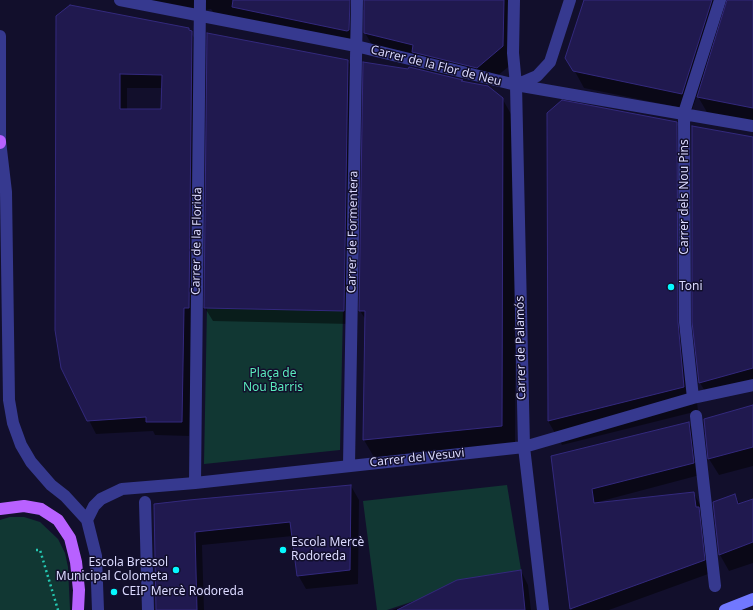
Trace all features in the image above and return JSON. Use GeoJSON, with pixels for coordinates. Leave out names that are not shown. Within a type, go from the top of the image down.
{"type":"FeatureCollection","features":[{"type":"Feature","properties":{"kind":"main road"},"geometry":{"type":"LineString","coordinates":[[0,509],[24,506],[41,509],[58,520],[70,538],[76,562],[79,590],[78,610]]}},
{"type":"Feature","properties":{"kind":"street","name":"Carrer de la Flor de Neu"},"geometry":{"type":"LineString","coordinates":[[120,0],[356,46],[516,85],[684,112],[753,126]]}},
{"type":"Feature","properties":{"kind":"street","name":"Carrer de la Florida"},"geometry":{"type":"LineString","coordinates":[[195,483],[200,0]]}},
{"type":"Feature","properties":{"kind":"street","name":"Carrer de Formentera"},"geometry":{"type":"LineString","coordinates":[[349,465],[357,0]]}},
{"type":"Feature","properties":{"kind":"street","name":"Carrer de Palamós"},"geometry":{"type":"LineString","coordinates":[[514,0],[513,53],[516,85],[524,447],[543,610]]}},
{"type":"Feature","properties":{"kind":"street"},"geometry":{"type":"LineString","coordinates":[[516,85],[537,76],[550,62],[570,0]]}},
{"type":"Feature","properties":{"kind":"street","name":"Carrer dels Nou Pins"},"geometry":{"type":"LineString","coordinates":[[694,398],[685,322],[684,112],[720,0]]}},
{"type":"Feature","properties":{"kind":"street"},"geometry":{"type":"LineString","coordinates":[[0,36],[0,142],[6,192],[9,400],[13,423],[21,445],[31,462],[51,486],[65,496],[87,520],[96,556],[98,610]]}},
{"type":"Feature","properties":{"kind":"street","name":"Carrer del Vesuvi"},"geometry":{"type":"LineString","coordinates":[[87,520],[94,506],[100,499],[116,491],[524,447],[694,398],[753,385]]}},
{"type":"Feature","properties":{"kind":"street"},"geometry":{"type":"LineString","coordinates":[[696,416],[715,586]]}},
{"type":"Feature","properties":{"kind":"street"},"geometry":{"type":"LineString","coordinates":[[145,502],[148,610]]}},
{"type":"Feature","properties":{"kind":"street"},"geometry":{"type":"LineString","coordinates":[[724,610],[753,599]]}},
{"type":"Feature","properties":{"kind":"path"},"geometry":{"type":"LineString","coordinates":[[36,550],[40,550],[58,610]]}},
{"type":"Feature","properties":{"kind":"green space","name":"Plaça de Nou Barris"},"geometry":{"type":"Polygon","coordinates":[[[207,308],[343,311],[340,450],[204,464],[207,308]]]}},
{"type":"Feature","properties":{"kind":"green space"},"geometry":{"type":"Polygon","coordinates":[[[507,485],[521,570],[457,580],[420,599],[387,610],[377,610],[363,501],[507,485]]]}},
{"type":"Feature","properties":{"kind":"green space"},"geometry":{"type":"Polygon","coordinates":[[[10,517],[24,517],[40,522],[58,539],[65,553],[68,567],[70,610],[0,610],[0,520],[10,517]]]}},
{"type":"Feature","properties":{"kind":"building"},"geometry":{"type":"Polygon","coordinates":[[[233,0],[350,0],[349,30],[347,31],[232,7],[233,0]]]}},
{"type":"Feature","properties":{"kind":"building"},"geometry":{"type":"Polygon","coordinates":[[[364,0],[504,0],[503,46],[477,68],[412,52],[413,45],[364,33],[364,0]]]}},
{"type":"Feature","properties":{"kind":"building"},"geometry":{"type":"Polygon","coordinates":[[[584,0],[712,0],[682,94],[573,71],[565,58],[584,0]]]}},
{"type":"Feature","properties":{"kind":"building"},"geometry":{"type":"Polygon","coordinates":[[[727,0],[753,0],[753,108],[697,97],[727,0]]]}},
{"type":"Feature","properties":{"kind":"building"},"geometry":{"type":"Polygon","coordinates":[[[70,5],[189,28],[189,30],[192,31],[189,308],[184,308],[182,422],[146,422],[146,417],[87,421],[61,368],[55,330],[56,16],[70,5]],[[120,74],[120,109],[161,109],[162,75],[120,74]]]}},
{"type":"Feature","properties":{"kind":"building"},"geometry":{"type":"Polygon","coordinates":[[[207,33],[348,60],[344,311],[204,308],[207,33]]]}},
{"type":"Feature","properties":{"kind":"building"},"geometry":{"type":"Polygon","coordinates":[[[363,62],[408,69],[409,67],[463,80],[461,81],[488,86],[503,98],[502,426],[363,440],[365,311],[359,311],[363,62]]]}},
{"type":"Feature","properties":{"kind":"building"},"geometry":{"type":"Polygon","coordinates":[[[562,100],[677,122],[678,322],[684,387],[548,421],[547,113],[562,100]]]}},
{"type":"Feature","properties":{"kind":"building"},"geometry":{"type":"Polygon","coordinates":[[[692,126],[753,137],[753,368],[699,383],[692,322],[692,126]]]}},
{"type":"Feature","properties":{"kind":"building"},"geometry":{"type":"Polygon","coordinates":[[[753,405],[753,447],[708,459],[704,419],[753,405]]]}},
{"type":"Feature","properties":{"kind":"building"},"geometry":{"type":"Polygon","coordinates":[[[689,422],[694,463],[592,489],[594,503],[694,492],[696,507],[699,507],[705,560],[570,609],[551,456],[689,422]]]}},
{"type":"Feature","properties":{"kind":"building"},"geometry":{"type":"Polygon","coordinates":[[[351,485],[350,570],[297,576],[290,522],[195,532],[197,610],[156,610],[154,504],[351,485]]]}},
{"type":"Feature","properties":{"kind":"building"},"geometry":{"type":"Polygon","coordinates":[[[735,494],[738,504],[753,499],[753,542],[719,555],[713,502],[735,494]]]}},
{"type":"Feature","properties":{"kind":"building"},"geometry":{"type":"Polygon","coordinates":[[[521,570],[525,610],[397,610],[457,580],[521,570]]]}},
{"type":"Feature","properties":{"kind":"place","name":"Toni"},"geometry":{"type":"Point","coordinates":[671,287]}},
{"type":"Feature","properties":{"kind":"place","name":"Escola Mercè Rodoreda"},"geometry":{"type":"Point","coordinates":[283,550]}},
{"type":"Feature","properties":{"kind":"place","name":"Escola Bressol Municipal Colometa"},"geometry":{"type":"Point","coordinates":[176,570]}},
{"type":"Feature","properties":{"kind":"place","name":"CEIP Mercè Rodoreda"},"geometry":{"type":"Point","coordinates":[114,592]}}]}
